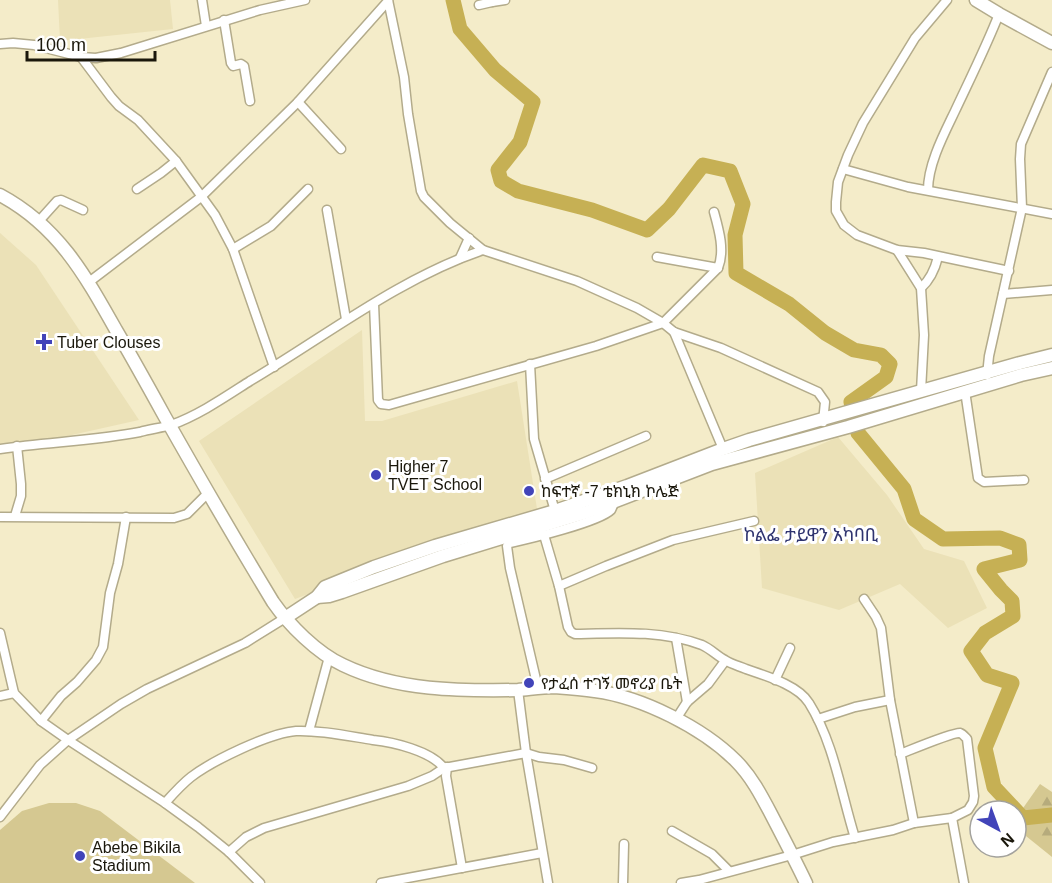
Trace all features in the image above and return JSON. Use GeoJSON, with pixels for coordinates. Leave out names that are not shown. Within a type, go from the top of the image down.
{"type":"FeatureCollection","features":[{"type":"Feature","properties":{"kind":"main road"},"geometry":{"type":"LineString","coordinates":[[976,0],[1052,43]]}},
{"type":"Feature","properties":{"kind":"main road"},"geometry":{"type":"LineString","coordinates":[[0,195],[26,210],[39,221],[59,242],[89,282],[264,588],[285,618],[315,647],[342,665],[367,675],[407,684],[432,688],[518,690],[553,687],[606,692],[640,703],[676,719],[711,740],[743,768],[765,803],[806,883]]}},
{"type":"Feature","properties":{"kind":"main road"},"geometry":{"type":"LineString","coordinates":[[285,618],[317,597],[342,592],[443,556],[568,518],[712,464],[848,427],[966,391],[988,379],[1052,355]]}},
{"type":"Feature","properties":{"kind":"main road"},"geometry":{"type":"LineString","coordinates":[[537,527],[555,511],[723,449],[921,392],[1052,368]]}},
{"type":"Feature","properties":{"kind":"street"},"geometry":{"type":"LineString","coordinates":[[202,0],[206,26]]}},
{"type":"Feature","properties":{"kind":"street"},"geometry":{"type":"LineString","coordinates":[[0,44],[34,45],[81,57],[96,58],[121,53],[260,10],[305,0]]}},
{"type":"Feature","properties":{"kind":"street"},"geometry":{"type":"LineString","coordinates":[[89,282],[201,197],[298,102],[388,0]]}},
{"type":"Feature","properties":{"kind":"street"},"geometry":{"type":"LineString","coordinates":[[388,0],[404,77],[421,191],[436,210],[483,250],[577,281],[637,309],[663,323],[674,332],[721,348],[818,392],[825,402],[823,434]]}},
{"type":"Feature","properties":{"kind":"street"},"geometry":{"type":"LineString","coordinates":[[479,4],[505,0]]}},
{"type":"Feature","properties":{"kind":"street"},"geometry":{"type":"LineString","coordinates":[[947,0],[915,38],[863,123],[838,182],[836,211],[844,225],[857,235],[897,250],[924,253],[1009,271]]}},
{"type":"Feature","properties":{"kind":"street"},"geometry":{"type":"LineString","coordinates":[[928,190],[932,166],[943,136],[999,14]]}},
{"type":"Feature","properties":{"kind":"street"},"geometry":{"type":"LineString","coordinates":[[224,20],[231,63],[233,66],[241,64],[244,66],[250,101]]}},
{"type":"Feature","properties":{"kind":"street"},"geometry":{"type":"LineString","coordinates":[[81,57],[119,106],[138,120],[176,161],[215,215],[233,249],[274,367]]}},
{"type":"Feature","properties":{"kind":"street"},"geometry":{"type":"LineString","coordinates":[[988,379],[988,356],[1023,208],[1021,144],[1052,72]]}},
{"type":"Feature","properties":{"kind":"street"},"geometry":{"type":"LineString","coordinates":[[298,102],[341,149]]}},
{"type":"Feature","properties":{"kind":"street"},"geometry":{"type":"LineString","coordinates":[[137,189],[176,161]]}},
{"type":"Feature","properties":{"kind":"street"},"geometry":{"type":"LineString","coordinates":[[843,170],[890,183],[1052,214]]}},
{"type":"Feature","properties":{"kind":"street"},"geometry":{"type":"LineString","coordinates":[[233,249],[271,226],[308,189]]}},
{"type":"Feature","properties":{"kind":"street"},"geometry":{"type":"LineString","coordinates":[[39,221],[57,201],[61,200],[83,210]]}},
{"type":"Feature","properties":{"kind":"street"},"geometry":{"type":"LineString","coordinates":[[327,210],[346,320]]}},
{"type":"Feature","properties":{"kind":"street"},"geometry":{"type":"LineString","coordinates":[[374,304],[377,396],[381,404],[389,405],[606,343],[663,323],[718,268],[721,249],[714,212]]}},
{"type":"Feature","properties":{"kind":"street"},"geometry":{"type":"LineString","coordinates":[[460,258],[469,238]]}},
{"type":"Feature","properties":{"kind":"street"},"geometry":{"type":"LineString","coordinates":[[0,449],[123,435],[170,425],[218,401],[346,320],[413,281],[460,258],[483,250]]}},
{"type":"Feature","properties":{"kind":"street"},"geometry":{"type":"LineString","coordinates":[[897,250],[921,288],[924,335],[921,392]]}},
{"type":"Feature","properties":{"kind":"street"},"geometry":{"type":"LineString","coordinates":[[921,288],[933,274],[938,256]]}},
{"type":"Feature","properties":{"kind":"street"},"geometry":{"type":"LineString","coordinates":[[657,257],[718,268]]}},
{"type":"Feature","properties":{"kind":"street"},"geometry":{"type":"LineString","coordinates":[[1003,294],[1052,290]]}},
{"type":"Feature","properties":{"kind":"street"},"geometry":{"type":"LineString","coordinates":[[674,332],[723,449]]}},
{"type":"Feature","properties":{"kind":"street"},"geometry":{"type":"LineString","coordinates":[[530,364],[534,439],[555,511]]}},
{"type":"Feature","properties":{"kind":"street"},"geometry":{"type":"LineString","coordinates":[[966,391],[978,478],[981,482],[1024,480]]}},
{"type":"Feature","properties":{"kind":"street"},"geometry":{"type":"LineString","coordinates":[[545,479],[646,436]]}},
{"type":"Feature","properties":{"kind":"street"},"geometry":{"type":"LineString","coordinates":[[15,516],[21,496],[17,446]]}},
{"type":"Feature","properties":{"kind":"street"},"geometry":{"type":"LineString","coordinates":[[0,517],[179,518],[187,514],[209,492]]}},
{"type":"Feature","properties":{"kind":"street"},"geometry":{"type":"LineString","coordinates":[[41,721],[61,696],[96,660],[103,647],[110,593],[118,564],[126,517]]}},
{"type":"Feature","properties":{"kind":"street"},"geometry":{"type":"LineString","coordinates":[[559,586],[673,540],[754,521]]}},
{"type":"Feature","properties":{"kind":"street"},"geometry":{"type":"LineString","coordinates":[[538,688],[506,547],[537,527],[559,586],[568,627],[573,633],[644,633],[676,638],[704,646],[725,661],[775,680],[802,695],[809,702],[818,719],[838,775],[855,838]]}},
{"type":"Feature","properties":{"kind":"street"},"geometry":{"type":"LineString","coordinates":[[864,599],[881,628],[890,700],[914,823]]}},
{"type":"Feature","properties":{"kind":"street"},"geometry":{"type":"LineString","coordinates":[[1,813],[40,765],[68,740],[147,689],[245,643],[285,618]]}},
{"type":"Feature","properties":{"kind":"street"},"geometry":{"type":"LineString","coordinates":[[0,633],[14,693],[41,721],[198,827],[229,852],[260,883]]}},
{"type":"Feature","properties":{"kind":"street"},"geometry":{"type":"LineString","coordinates":[[676,638],[687,702]]}},
{"type":"Feature","properties":{"kind":"street"},"geometry":{"type":"LineString","coordinates":[[775,680],[790,648]]}},
{"type":"Feature","properties":{"kind":"street"},"geometry":{"type":"LineString","coordinates":[[309,731],[329,657]]}},
{"type":"Feature","properties":{"kind":"street"},"geometry":{"type":"LineString","coordinates":[[676,719],[687,702],[708,684],[725,661]]}},
{"type":"Feature","properties":{"kind":"street"},"geometry":{"type":"LineString","coordinates":[[518,690],[548,883]]}},
{"type":"Feature","properties":{"kind":"street"},"geometry":{"type":"LineString","coordinates":[[0,696],[14,693]]}},
{"type":"Feature","properties":{"kind":"street"},"geometry":{"type":"LineString","coordinates":[[818,719],[855,707],[890,700]]}},
{"type":"Feature","properties":{"kind":"street"},"geometry":{"type":"LineString","coordinates":[[165,803],[190,777],[228,755],[285,733],[309,731],[401,744],[436,759],[445,768],[462,868]]}},
{"type":"Feature","properties":{"kind":"street"},"geometry":{"type":"LineString","coordinates":[[681,883],[792,855],[833,842],[893,830],[914,823],[952,818],[968,810],[974,796],[965,737],[960,733],[900,754]]}},
{"type":"Feature","properties":{"kind":"street"},"geometry":{"type":"LineString","coordinates":[[229,852],[246,837],[264,828],[408,786],[445,768],[526,753],[592,768]]}},
{"type":"Feature","properties":{"kind":"street"},"geometry":{"type":"LineString","coordinates":[[952,818],[964,883]]}},
{"type":"Feature","properties":{"kind":"street"},"geometry":{"type":"LineString","coordinates":[[672,831],[711,854],[729,871]]}},
{"type":"Feature","properties":{"kind":"street"},"geometry":{"type":"LineString","coordinates":[[623,883],[624,844]]}},
{"type":"Feature","properties":{"kind":"street"},"geometry":{"type":"LineString","coordinates":[[381,883],[542,853]]}},
{"type":"Feature","properties":{"kind":"shaded area"},"geometry":{"type":"Polygon","coordinates":[[[58,0],[170,0],[173,29],[60,41],[58,0]]]}},
{"type":"Feature","properties":{"kind":"shaded area","name":"Tuber Clouses"},"geometry":{"type":"Polygon","coordinates":[[[0,233],[36,265],[139,420],[0,451],[0,233]]]}},
{"type":"Feature","properties":{"kind":"shaded area","name":"Higher 7 TVET School"},"geometry":{"type":"Polygon","coordinates":[[[362,330],[365,421],[382,421],[517,381],[537,509],[295,599],[199,441],[362,330]]]}},
{"type":"Feature","properties":{"kind":"shaded area"},"geometry":{"type":"Polygon","coordinates":[[[838,437],[887,495],[924,549],[964,561],[987,608],[948,628],[900,584],[839,610],[762,588],[755,473],[838,437]]]}},
{"type":"Feature","properties":{"kind":"green space"},"geometry":{"type":"Polygon","coordinates":[[[1040,784],[1052,792],[1052,857],[1028,838],[1028,801],[1040,784]]]}},
{"type":"Feature","properties":{"kind":"green space","name":"Abebe Bikila Stadium"},"geometry":{"type":"Polygon","coordinates":[[[49,803],[76,803],[100,811],[195,883],[0,883],[0,830],[22,811],[49,803]]]}},
{"type":"Feature","properties":{"kind":"waterway"},"geometry":{"type":"LineString","coordinates":[[453,0],[460,29],[495,70],[533,102],[520,142],[498,170],[501,181],[518,191],[592,210],[647,230],[669,209],[703,165],[730,171],[743,204],[735,235],[736,273],[789,304],[825,333],[854,350],[881,355],[890,364],[886,377],[851,402],[858,433],[904,489],[914,519],[943,539],[1000,538],[1019,545],[1020,560],[984,569],[1012,601],[1013,616],[985,633],[971,651],[987,675],[1012,683],[985,748],[994,787],[1023,818],[1052,815]]}},
{"type":"Feature","properties":{"kind":"place","name":"Tuber Clouses"},"geometry":{"type":"Point","coordinates":[44,342]}},
{"type":"Feature","properties":{"kind":"place","name":"Higher 7 TVET School"},"geometry":{"type":"Point","coordinates":[376,475]}},
{"type":"Feature","properties":{"kind":"place","name":"ከፍተኛ -7 ቴክኒክ ኮሌጅ"},"geometry":{"type":"Point","coordinates":[529,491]}},
{"type":"Feature","properties":{"kind":"place","name":"የታፈሰ ተገኝ መኖሪያ ቤት"},"geometry":{"type":"Point","coordinates":[529,683]}},
{"type":"Feature","properties":{"kind":"place","name":"Abebe Bikila Stadium"},"geometry":{"type":"Point","coordinates":[80,856]}},
{"type":"Feature","properties":{"kind":"district","name":"ኮልፌ ታይዋን አካባቢ"},"geometry":{"type":"Point","coordinates":[811,535]}}]}
